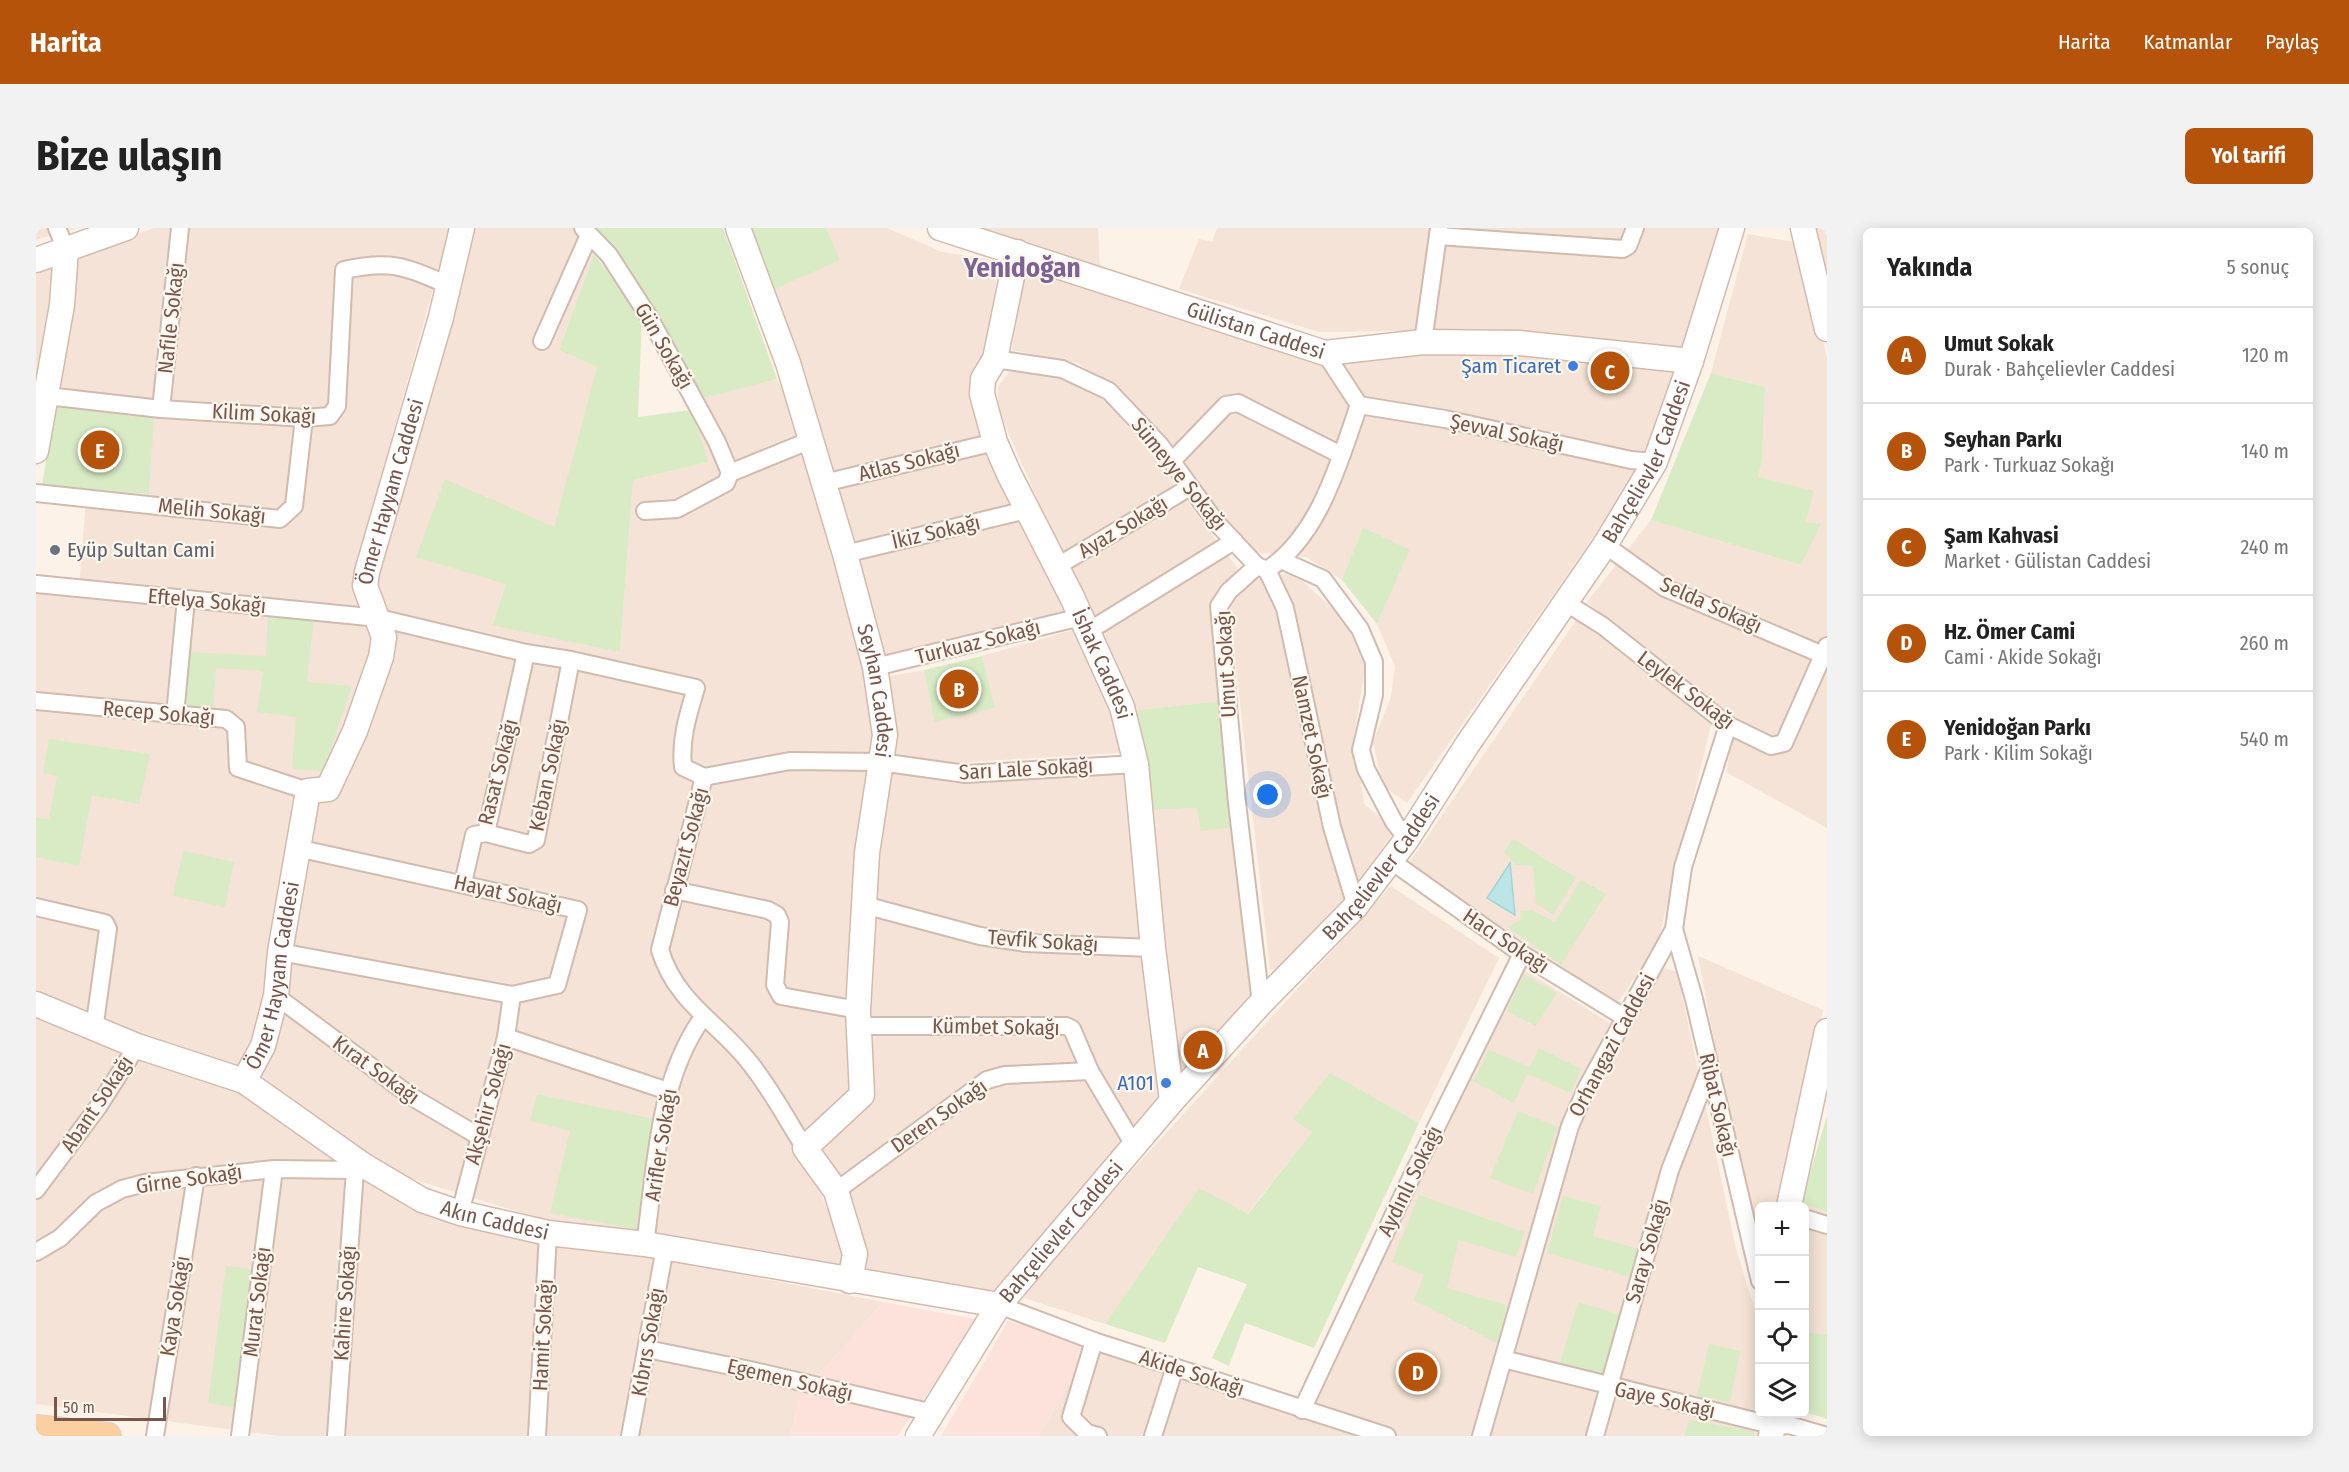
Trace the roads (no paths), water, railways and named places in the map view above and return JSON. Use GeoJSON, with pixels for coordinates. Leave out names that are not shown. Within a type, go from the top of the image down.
{"type":"FeatureCollection","features":[{"type":"Feature","properties":{"kind":"main road"},"geometry":{"type":"LineString","coordinates":[[36,1428],[108,1436]]}},
{"type":"Feature","properties":{"kind":"street"},"geometry":{"type":"LineString","coordinates":[[36,451],[62,305],[66,250],[57,228]]}},
{"type":"Feature","properties":{"kind":"street"},"geometry":{"type":"LineString","coordinates":[[36,260],[126,228]]}},
{"type":"Feature","properties":{"kind":"street","name":"Nafile Sokağı"},"geometry":{"type":"LineString","coordinates":[[161,409],[180,228]]}},
{"type":"Feature","properties":{"kind":"street","name":"Ömer Hayyam Caddesi"},"geometry":{"type":"LineString","coordinates":[[244,1081],[263,1046],[276,996],[280,952],[308,791],[328,789],[355,730],[381,657],[384,637],[379,618],[365,586],[367,573],[450,286],[462,228]]}},
{"type":"Feature","properties":{"kind":"street","name":"Seyhan Caddesi"},"geometry":{"type":"LineString","coordinates":[[738,228],[788,363],[845,554],[875,667],[885,735],[867,853],[859,1018],[862,1095],[805,1148]]}},
{"type":"Feature","properties":{"kind":"street","name":"Gülistan Caddesi"},"geometry":{"type":"LineString","coordinates":[[940,228],[961,237],[1017,252],[1325,353],[1423,342],[1519,343],[1691,361]]}},
{"type":"Feature","properties":{"kind":"street"},"geometry":{"type":"LineString","coordinates":[[1423,342],[1438,232],[1623,249],[1628,246],[1635,228]]}},
{"type":"Feature","properties":{"kind":"street","name":"Bahçelievler Caddesi"},"geometry":{"type":"LineString","coordinates":[[918,1436],[999,1305],[1172,1101],[1261,1003],[1356,906],[1407,839],[1467,745],[1605,545],[1655,462],[1691,361],[1732,228]]}},
{"type":"Feature","properties":{"kind":"street"},"geometry":{"type":"LineString","coordinates":[[1803,228],[1827,329]]}},
{"type":"Feature","properties":{"kind":"street"},"geometry":{"type":"LineString","coordinates":[[542,341],[586,231]]}},
{"type":"Feature","properties":{"kind":"street","name":"Gün Sokağı"},"geometry":{"type":"LineString","coordinates":[[586,231],[609,255],[649,317],[717,442],[730,473]]}},
{"type":"Feature","properties":{"kind":"street","name":"İshak Caddesi"},"geometry":{"type":"LineString","coordinates":[[1017,252],[995,359],[983,379],[982,394],[994,442],[1122,707],[1137,764],[1153,948],[1172,1101]]}},
{"type":"Feature","properties":{"kind":"street","name":"Kilim Sokağı"},"geometry":{"type":"LineString","coordinates":[[47,396],[161,409],[304,418],[330,416],[337,406],[344,270],[372,263],[401,265],[450,286]]}},
{"type":"Feature","properties":{"kind":"street"},"geometry":{"type":"LineString","coordinates":[[1325,353],[1359,405]]}},
{"type":"Feature","properties":{"kind":"street","name":"Sümeyye Sokağı"},"geometry":{"type":"LineString","coordinates":[[995,359],[1062,369],[1109,391],[1172,461],[1234,541],[1268,565]]}},
{"type":"Feature","properties":{"kind":"street"},"geometry":{"type":"LineString","coordinates":[[1172,461],[1226,405],[1238,403],[1341,455]]}},
{"type":"Feature","properties":{"kind":"street","name":"Umut Sokağı"},"geometry":{"type":"LineString","coordinates":[[1261,1003],[1237,804],[1219,606],[1229,591],[1296,545],[1326,494],[1359,405]]}},
{"type":"Feature","properties":{"kind":"street","name":"Şevval Sokağı"},"geometry":{"type":"LineString","coordinates":[[1359,405],[1445,419],[1631,460],[1655,462]]}},
{"type":"Feature","properties":{"kind":"street","name":"Melih Sokağı"},"geometry":{"type":"LineString","coordinates":[[36,493],[280,519],[294,506],[304,418]]}},
{"type":"Feature","properties":{"kind":"street"},"geometry":{"type":"LineString","coordinates":[[645,511],[677,509],[726,483],[730,473],[811,440]]}},
{"type":"Feature","properties":{"kind":"street","name":"Atlas Sokağı"},"geometry":{"type":"LineString","coordinates":[[824,483],[994,442]]}},
{"type":"Feature","properties":{"kind":"street","name":"Ayaz Sokağı"},"geometry":{"type":"LineString","coordinates":[[1056,567],[1190,487]]}},
{"type":"Feature","properties":{"kind":"street","name":"İkiz Sokağı"},"geometry":{"type":"LineString","coordinates":[[845,554],[1026,510]]}},
{"type":"Feature","properties":{"kind":"street","name":"Turkuaz Sokağı"},"geometry":{"type":"LineString","coordinates":[[875,667],[1084,625],[1234,541]]}},
{"type":"Feature","properties":{"kind":"street","name":"Selda Sokağı"},"geometry":{"type":"LineString","coordinates":[[1605,545],[1665,588],[1825,650]]}},
{"type":"Feature","properties":{"kind":"street"},"geometry":{"type":"LineString","coordinates":[[1268,565],[1323,579],[1360,629],[1374,662],[1374,695],[1361,750],[1366,769],[1394,822],[1407,839]]}},
{"type":"Feature","properties":{"kind":"street","name":"Namzet Sokağı"},"geometry":{"type":"LineString","coordinates":[[1268,565],[1285,608],[1332,827],[1356,906]]}},
{"type":"Feature","properties":{"kind":"street","name":"Eftelya Sokağı"},"geometry":{"type":"LineString","coordinates":[[36,584],[379,618]]}},
{"type":"Feature","properties":{"kind":"street"},"geometry":{"type":"LineString","coordinates":[[175,715],[186,599]]}},
{"type":"Feature","properties":{"kind":"street","name":"Leylek Sokağı"},"geometry":{"type":"LineString","coordinates":[[1565,602],[1603,626],[1728,725],[1771,746],[1784,743],[1825,650]]}},
{"type":"Feature","properties":{"kind":"street","name":"Beyazıt Sokağı"},"geometry":{"type":"LineString","coordinates":[[379,618],[526,653],[571,660],[696,688],[684,727],[681,753],[683,767],[704,777],[660,950],[667,973],[703,1017],[750,1062],[805,1148],[836,1191],[855,1254],[850,1281]]}},
{"type":"Feature","properties":{"kind":"street","name":"Rasat Sokağı"},"geometry":{"type":"LineString","coordinates":[[463,883],[474,835],[486,833],[526,653]]}},
{"type":"Feature","properties":{"kind":"street","name":"Keban Sokağı"},"geometry":{"type":"LineString","coordinates":[[486,833],[530,844],[536,840],[571,660]]}},
{"type":"Feature","properties":{"kind":"street","name":"Recep Sokağı"},"geometry":{"type":"LineString","coordinates":[[36,701],[226,719],[236,727],[238,768],[308,791]]}},
{"type":"Feature","properties":{"kind":"street","name":"Orhangazi Caddesi"},"geometry":{"type":"LineString","coordinates":[[1481,1436],[1570,1126],[1587,1087],[1674,929],[1683,867],[1728,725]]}},
{"type":"Feature","properties":{"kind":"street","name":"Sarı Lale Sokağı"},"geometry":{"type":"LineString","coordinates":[[704,777],[790,761],[880,762],[966,774],[1137,764]]}},
{"type":"Feature","properties":{"kind":"street","name":"Hayat Sokağı"},"geometry":{"type":"LineString","coordinates":[[280,952],[512,995],[557,985],[578,910],[297,848]]}},
{"type":"Feature","properties":{"kind":"street","name":"Hacı Sokağı"},"geometry":{"type":"LineString","coordinates":[[1390,860],[1522,954],[1624,1017]]}},
{"type":"Feature","properties":{"kind":"street"},"geometry":{"type":"LineString","coordinates":[[674,890],[768,910],[777,915],[780,922],[776,985],[781,996],[859,1018]]}},
{"type":"Feature","properties":{"kind":"street","name":"Tevfik Sokağı"},"geometry":{"type":"LineString","coordinates":[[864,905],[980,936],[1026,943],[1153,948]]}},
{"type":"Feature","properties":{"kind":"street"},"geometry":{"type":"LineString","coordinates":[[36,907],[105,923],[108,929],[94,1030]]}},
{"type":"Feature","properties":{"kind":"street","name":"Ribat Sokağı"},"geometry":{"type":"LineString","coordinates":[[1674,929],[1694,999],[1755,1260]]}},
{"type":"Feature","properties":{"kind":"street","name":"Aydınlı Sokağı"},"geometry":{"type":"LineString","coordinates":[[1302,1410],[1409,1182],[1522,954]]}},
{"type":"Feature","properties":{"kind":"street","name":"Akşehir Sokağı"},"geometry":{"type":"LineString","coordinates":[[460,1213],[506,1036],[512,995]]}},
{"type":"Feature","properties":{"kind":"street","name":"Kırat Sokağı"},"geometry":{"type":"LineString","coordinates":[[276,996],[412,1097],[480,1137]]}},
{"type":"Feature","properties":{"kind":"street","name":"Akın Caddesi"},"geometry":{"type":"LineString","coordinates":[[38,1010],[244,1081],[359,1168],[422,1200],[460,1213],[548,1233],[655,1246],[999,1305]]}},
{"type":"Feature","properties":{"kind":"street","name":"Arifler Sokağı"},"geometry":{"type":"LineString","coordinates":[[655,1246],[668,1091],[688,1038],[703,1017]]}},
{"type":"Feature","properties":{"kind":"street","name":"Kümbet Sokağı"},"geometry":{"type":"LineString","coordinates":[[859,1018],[1066,1026],[1072,1029],[1090,1071],[1134,1145]]}},
{"type":"Feature","properties":{"kind":"street"},"geometry":{"type":"LineString","coordinates":[[1790,1202],[1827,1031]]}},
{"type":"Feature","properties":{"kind":"street"},"geometry":{"type":"LineString","coordinates":[[506,1036],[668,1091]]}},
{"type":"Feature","properties":{"kind":"street","name":"Abant Sokağı"},"geometry":{"type":"LineString","coordinates":[[36,1190],[98,1107],[137,1046]]}},
{"type":"Feature","properties":{"kind":"street","name":"Saray Sokağı"},"geometry":{"type":"LineString","coordinates":[[1595,1436],[1670,1170],[1709,1070]]}},
{"type":"Feature","properties":{"kind":"street","name":"Deren Sokağı"},"geometry":{"type":"LineString","coordinates":[[836,1191],[987,1080],[1005,1075],[1090,1071]]}},
{"type":"Feature","properties":{"kind":"street","name":"Girne Sokağı"},"geometry":{"type":"LineString","coordinates":[[36,1252],[60,1238],[96,1203],[122,1189],[145,1183],[274,1169],[359,1168]]}},
{"type":"Feature","properties":{"kind":"street","name":"Kahire Sokağı"},"geometry":{"type":"LineString","coordinates":[[336,1436],[359,1168]]}},
{"type":"Feature","properties":{"kind":"street","name":"Murat Sokağı"},"geometry":{"type":"LineString","coordinates":[[240,1436],[274,1169]]}},
{"type":"Feature","properties":{"kind":"street","name":"Kaya Sokağı"},"geometry":{"type":"LineString","coordinates":[[155,1436],[196,1176]]}},
{"type":"Feature","properties":{"kind":"street"},"geometry":{"type":"LineString","coordinates":[[1809,1219],[1827,1224]]}},
{"type":"Feature","properties":{"kind":"street","name":"Hamit Sokağı"},"geometry":{"type":"LineString","coordinates":[[537,1436],[548,1233]]}},
{"type":"Feature","properties":{"kind":"street","name":"Kıbrıs Sokağı"},"geometry":{"type":"LineString","coordinates":[[630,1436],[647,1349],[655,1246]]}},
{"type":"Feature","properties":{"kind":"street","name":"Akide Sokağı"},"geometry":{"type":"LineString","coordinates":[[999,1305],[1094,1341],[1387,1436]]}},
{"type":"Feature","properties":{"kind":"street"},"geometry":{"type":"LineString","coordinates":[[1094,1341],[1071,1417],[1088,1433],[1098,1436]]}},
{"type":"Feature","properties":{"kind":"street","name":"Egemen Sokağı"},"geometry":{"type":"LineString","coordinates":[[647,1349],[750,1370],[933,1413]]}},
{"type":"Feature","properties":{"kind":"street","name":"Gaye Sokağı"},"geometry":{"type":"LineString","coordinates":[[1503,1359],[1609,1387],[1774,1425],[1789,1425],[1827,1436]]}},
{"type":"Feature","properties":{"kind":"street"},"geometry":{"type":"LineString","coordinates":[[1153,1436],[1175,1367]]}},
{"type":"Feature","properties":{"kind":"water"},"geometry":{"type":"Polygon","coordinates":[[[1510,863],[1515,915],[1487,898],[1510,863]]]}},
{"type":"Feature","properties":{"kind":"place","name":"Şam Ticaret"},"geometry":{"type":"Point","coordinates":[1573,366]}},
{"type":"Feature","properties":{"kind":"place","name":"Şam Kahvasi"},"geometry":{"type":"Point","coordinates":[1610,371]}},
{"type":"Feature","properties":{"kind":"place","name":"Yenidoğan Parkı"},"geometry":{"type":"Point","coordinates":[100,450]}},
{"type":"Feature","properties":{"kind":"place","name":"Eyüp Sultan Cami"},"geometry":{"type":"Point","coordinates":[55,550]}},
{"type":"Feature","properties":{"kind":"place","name":"Seyhan Parkı"},"geometry":{"type":"Point","coordinates":[959,689]}},
{"type":"Feature","properties":{"kind":"place","name":"Umut Sokak"},"geometry":{"type":"Point","coordinates":[1203,1050]}},
{"type":"Feature","properties":{"kind":"place","name":"A101"},"geometry":{"type":"Point","coordinates":[1166,1083]}},
{"type":"Feature","properties":{"kind":"place","name":"Hz. Ömer Cami"},"geometry":{"type":"Point","coordinates":[1418,1372]}},
{"type":"Feature","properties":{"kind":"district","name":"Yenidoğan"},"geometry":{"type":"Point","coordinates":[1022,268]}}]}
